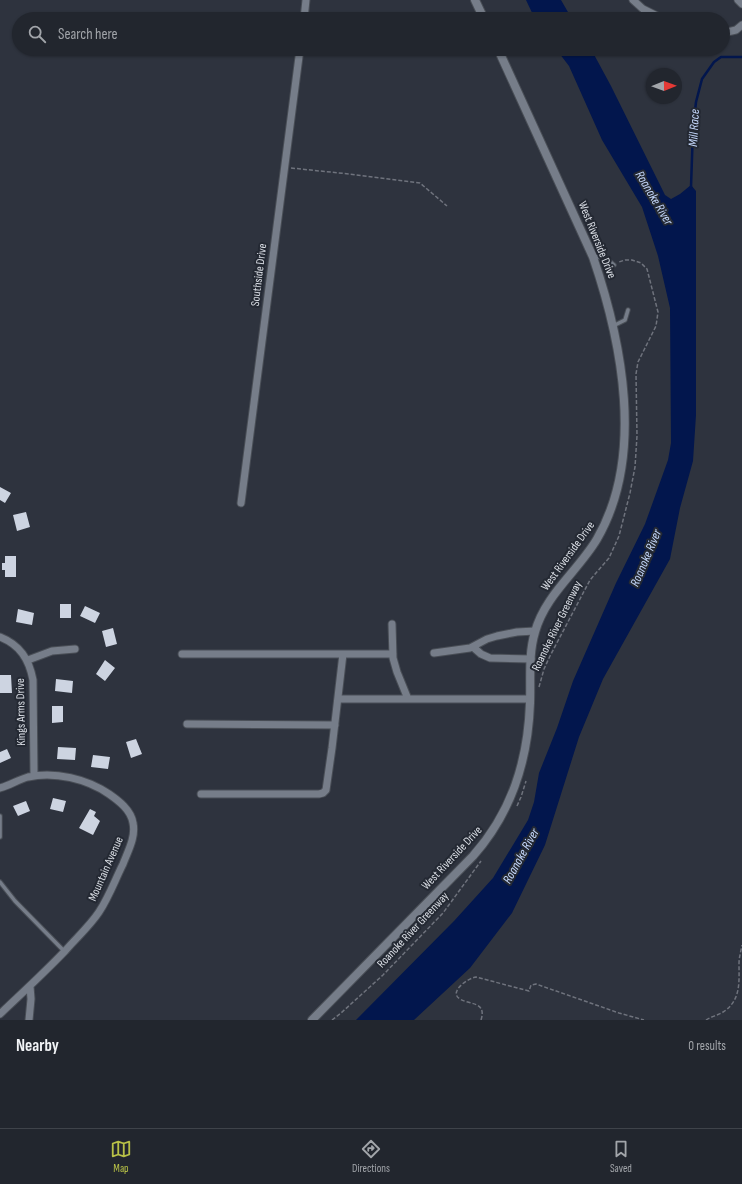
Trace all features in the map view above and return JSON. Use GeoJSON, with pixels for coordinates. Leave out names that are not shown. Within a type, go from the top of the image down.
{"type":"FeatureCollection","features":[{"type":"Feature","properties":{"kind":"street"},"geometry":{"type":"LineString","coordinates":[[305,12],[306,0]]}},
{"type":"Feature","properties":{"kind":"street"},"geometry":{"type":"LineString","coordinates":[[475,0],[481,12]]}},
{"type":"Feature","properties":{"kind":"street"},"geometry":{"type":"LineString","coordinates":[[633,0],[650,12]]}},
{"type":"Feature","properties":{"kind":"street"},"geometry":{"type":"LineString","coordinates":[[738,0],[742,4]]}},
{"type":"Feature","properties":{"kind":"street"},"geometry":{"type":"LineString","coordinates":[[730,31],[736,30],[742,25]]}},
{"type":"Feature","properties":{"kind":"street","name":"Southside Drive"},"geometry":{"type":"LineString","coordinates":[[241,503],[299,56]]}},
{"type":"Feature","properties":{"kind":"street","name":"West Riverside Drive"},"geometry":{"type":"LineString","coordinates":[[312,1020],[473,856],[493,832],[511,797],[522,764],[528,725],[532,643],[535,631],[545,608],[595,543],[606,524],[616,495],[623,456],[624,407],[621,366],[604,288],[593,257],[501,56]]}},
{"type":"Feature","properties":{"kind":"street"},"geometry":{"type":"LineString","coordinates":[[392,624],[393,654],[397,672],[408,699]]}},
{"type":"Feature","properties":{"kind":"street"},"geometry":{"type":"LineString","coordinates":[[434,653],[473,647],[487,639],[497,636],[517,632],[535,631]]}},
{"type":"Feature","properties":{"kind":"street","name":"Kings Arms Drive"},"geometry":{"type":"LineString","coordinates":[[0,637],[16,646],[23,652],[28,660],[33,680],[34,776]]}},
{"type":"Feature","properties":{"kind":"street"},"geometry":{"type":"LineString","coordinates":[[473,647],[481,654],[490,658],[531,659]]}},
{"type":"Feature","properties":{"kind":"street"},"geometry":{"type":"LineString","coordinates":[[28,660],[52,651],[75,649]]}},
{"type":"Feature","properties":{"kind":"street"},"geometry":{"type":"LineString","coordinates":[[182,654],[393,654]]}},
{"type":"Feature","properties":{"kind":"street"},"geometry":{"type":"LineString","coordinates":[[201,794],[323,793],[326,790],[343,654]]}},
{"type":"Feature","properties":{"kind":"street"},"geometry":{"type":"LineString","coordinates":[[338,699],[530,699]]}},
{"type":"Feature","properties":{"kind":"street"},"geometry":{"type":"LineString","coordinates":[[187,724],[335,725]]}},
{"type":"Feature","properties":{"kind":"street","name":"Mountain Avenue"},"geometry":{"type":"LineString","coordinates":[[0,788],[34,776],[73,778],[104,790],[115,798],[131,815],[134,831],[131,843],[108,896],[99,912],[87,928],[0,1014]]}},
{"type":"Feature","properties":{"kind":"street"},"geometry":{"type":"LineString","coordinates":[[29,1020],[31,999],[30,986]]}},
{"type":"Feature","properties":{"kind":"lane"},"geometry":{"type":"LineString","coordinates":[[593,257],[600,256],[608,259],[614,265]]}},
{"type":"Feature","properties":{"kind":"lane"},"geometry":{"type":"LineString","coordinates":[[613,326],[625,320],[628,310]]}},
{"type":"Feature","properties":{"kind":"lane"},"geometry":{"type":"LineString","coordinates":[[0,816],[0,837]]}},
{"type":"Feature","properties":{"kind":"lane"},"geometry":{"type":"LineString","coordinates":[[0,882],[15,901],[64,951]]}},
{"type":"Feature","properties":{"kind":"path"},"geometry":{"type":"LineString","coordinates":[[284,167],[420,184],[446,206]]}},
{"type":"Feature","properties":{"kind":"path","name":"Roanoke River Greenway"},"geometry":{"type":"LineString","coordinates":[[539,691],[544,669],[550,656],[590,580],[609,558],[619,536],[634,473],[638,407],[636,374],[638,362],[656,326],[658,312],[647,269],[641,263],[632,260],[625,260],[614,265]]}},
{"type":"Feature","properties":{"kind":"path"},"geometry":{"type":"LineString","coordinates":[[514,810],[521,797],[526,780]]}},
{"type":"Feature","properties":{"kind":"path","name":"Roanoke River Greenway"},"geometry":{"type":"LineString","coordinates":[[332,1020],[342,1014],[383,975],[443,913],[482,859]]}},
{"type":"Feature","properties":{"kind":"path"},"geometry":{"type":"LineString","coordinates":[[706,1020],[725,1010],[736,998],[740,980],[739,964],[742,945]]}},
{"type":"Feature","properties":{"kind":"path"},"geometry":{"type":"LineString","coordinates":[[481,1020],[482,1011],[480,1006],[474,1002],[460,999],[458,997],[457,992],[459,987],[463,982],[472,977],[529,992],[531,985],[536,984],[619,1013],[644,1020]]}},
{"type":"Feature","properties":{"kind":"water"},"geometry":{"type":"Polygon","coordinates":[[[526,0],[561,0],[568,12],[532,12],[526,0]]]}},
{"type":"Feature","properties":{"kind":"water","name":"Roanoke River"},"geometry":{"type":"Polygon","coordinates":[[[561,56],[595,56],[665,195],[671,199],[691,185],[696,191],[696,415],[693,461],[680,508],[670,559],[603,679],[579,737],[545,845],[512,913],[470,968],[414,1020],[356,1020],[454,921],[493,878],[528,820],[534,802],[539,773],[557,728],[573,681],[616,583],[645,524],[668,460],[671,443],[670,308],[658,256],[642,207],[602,140],[569,66],[561,56]]]}},
{"type":"Feature","properties":{"kind":"building"},"geometry":{"type":"Polygon","coordinates":[[[0,487],[11,493],[5,503],[0,500],[0,487]]]}},
{"type":"Feature","properties":{"kind":"building"},"geometry":{"type":"Polygon","coordinates":[[[26,512],[30,527],[17,531],[13,515],[26,512]]]}},
{"type":"Feature","properties":{"kind":"building"},"geometry":{"type":"Polygon","coordinates":[[[5,556],[16,556],[16,577],[5,577],[5,570],[2,570],[2,563],[5,563],[5,556]]]}},
{"type":"Feature","properties":{"kind":"building"},"geometry":{"type":"Polygon","coordinates":[[[60,604],[71,604],[71,618],[60,618],[60,604]]]}},
{"type":"Feature","properties":{"kind":"building"},"geometry":{"type":"Polygon","coordinates":[[[85,606],[100,613],[95,623],[80,616],[85,606]]]}},
{"type":"Feature","properties":{"kind":"building"},"geometry":{"type":"Polygon","coordinates":[[[18,609],[34,613],[32,625],[16,622],[18,609]]]}},
{"type":"Feature","properties":{"kind":"building"},"geometry":{"type":"Polygon","coordinates":[[[113,628],[117,644],[106,647],[102,631],[113,628]]]}},
{"type":"Feature","properties":{"kind":"building"},"geometry":{"type":"Polygon","coordinates":[[[105,660],[115,668],[105,681],[96,674],[105,660]]]}},
{"type":"Feature","properties":{"kind":"building"},"geometry":{"type":"Polygon","coordinates":[[[0,675],[11,675],[12,693],[0,693],[0,675]]]}},
{"type":"Feature","properties":{"kind":"building"},"geometry":{"type":"Polygon","coordinates":[[[56,679],[73,681],[72,693],[55,691],[56,679]]]}},
{"type":"Feature","properties":{"kind":"building"},"geometry":{"type":"Polygon","coordinates":[[[52,706],[63,706],[63,722],[52,723],[52,706]]]}},
{"type":"Feature","properties":{"kind":"building"},"geometry":{"type":"Polygon","coordinates":[[[136,739],[142,754],[131,758],[126,742],[136,739]]]}},
{"type":"Feature","properties":{"kind":"building"},"geometry":{"type":"Polygon","coordinates":[[[58,747],[76,748],[75,760],[57,759],[58,747]]]}},
{"type":"Feature","properties":{"kind":"building"},"geometry":{"type":"Polygon","coordinates":[[[7,749],[11,758],[0,763],[0,752],[7,749]]]}},
{"type":"Feature","properties":{"kind":"building"},"geometry":{"type":"Polygon","coordinates":[[[93,755],[110,757],[108,769],[91,767],[93,755]]]}},
{"type":"Feature","properties":{"kind":"building"},"geometry":{"type":"Polygon","coordinates":[[[53,798],[66,801],[63,812],[50,809],[53,798]]]}},
{"type":"Feature","properties":{"kind":"building"},"geometry":{"type":"Polygon","coordinates":[[[26,801],[30,811],[18,816],[13,806],[26,801]]]}},
{"type":"Feature","properties":{"kind":"building"},"geometry":{"type":"Polygon","coordinates":[[[90,809],[96,812],[94,816],[100,821],[93,835],[79,828],[90,809]]]}},
{"type":"Feature","properties":{"kind":"waterway","name":"Mill Race"},"geometry":{"type":"LineString","coordinates":[[691,187],[693,128],[696,102],[702,79],[714,62],[721,57],[742,57]]}}]}
